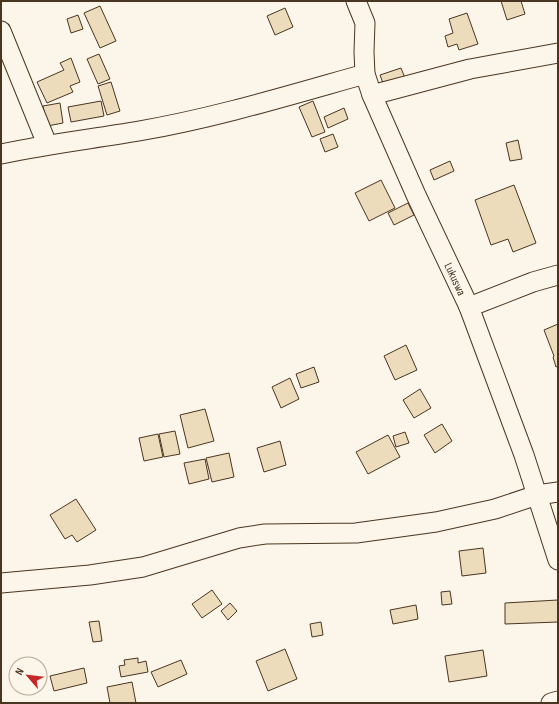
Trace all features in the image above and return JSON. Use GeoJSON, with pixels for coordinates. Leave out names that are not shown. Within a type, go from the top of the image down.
{"type":"FeatureCollection","features":[{"type":"Feature","properties":{"kind":"street","name":"Lukuswa"},"geometry":{"type":"LineString","coordinates":[[356,1],[365,24],[365,74],[372,95],[416,195],[469,308],[537,495],[558,560]]}},
{"type":"Feature","properties":{"kind":"street"},"geometry":{"type":"LineString","coordinates":[[1,31],[47,144]]}},
{"type":"Feature","properties":{"kind":"street"},"geometry":{"type":"LineString","coordinates":[[372,95],[470,69],[558,53]]}},
{"type":"Feature","properties":{"kind":"street"},"geometry":{"type":"LineString","coordinates":[[1,154],[47,144],[139,131],[221,114],[365,74]]}},
{"type":"Feature","properties":{"kind":"street"},"geometry":{"type":"LineString","coordinates":[[469,308],[533,282],[558,275]]}},
{"type":"Feature","properties":{"kind":"street"},"geometry":{"type":"LineString","coordinates":[[1,583],[90,575],[143,567],[239,538],[265,534],[356,533],[436,522],[495,509],[537,495],[558,492]]}},
{"type":"Feature","properties":{"kind":"street"},"geometry":{"type":"LineString","coordinates":[[551,703],[558,702]]}},
{"type":"Feature","properties":{"kind":"building"},"geometry":{"type":"Polygon","coordinates":[[[501,1],[521,1],[525,14],[507,20],[501,1]]]}},
{"type":"Feature","properties":{"kind":"building"},"geometry":{"type":"Polygon","coordinates":[[[100,6],[116,41],[100,48],[84,13],[100,6]]]}},
{"type":"Feature","properties":{"kind":"building"},"geometry":{"type":"Polygon","coordinates":[[[285,8],[293,27],[275,35],[267,16],[285,8]]]}},
{"type":"Feature","properties":{"kind":"building"},"geometry":{"type":"Polygon","coordinates":[[[467,13],[478,44],[459,50],[457,44],[448,47],[445,36],[453,33],[449,19],[467,13]]]}},
{"type":"Feature","properties":{"kind":"building"},"geometry":{"type":"Polygon","coordinates":[[[78,15],[83,29],[71,33],[67,19],[78,15]]]}},
{"type":"Feature","properties":{"kind":"building"},"geometry":{"type":"Polygon","coordinates":[[[99,54],[110,79],[98,84],[87,59],[99,54]]]}},
{"type":"Feature","properties":{"kind":"building"},"geometry":{"type":"Polygon","coordinates":[[[71,58],[80,82],[70,86],[73,92],[47,103],[37,82],[64,70],[60,63],[71,58]]]}},
{"type":"Feature","properties":{"kind":"building"},"geometry":{"type":"Polygon","coordinates":[[[401,68],[405,78],[384,86],[380,75],[401,68]]]}},
{"type":"Feature","properties":{"kind":"building"},"geometry":{"type":"Polygon","coordinates":[[[111,82],[120,111],[107,115],[98,86],[111,82]]]}},
{"type":"Feature","properties":{"kind":"building"},"geometry":{"type":"Polygon","coordinates":[[[101,101],[104,116],[71,122],[68,107],[101,101]]]}},
{"type":"Feature","properties":{"kind":"building"},"geometry":{"type":"Polygon","coordinates":[[[313,101],[325,132],[312,137],[299,107],[313,101]]]}},
{"type":"Feature","properties":{"kind":"building"},"geometry":{"type":"Polygon","coordinates":[[[60,103],[63,123],[47,126],[43,106],[60,103]]]}},
{"type":"Feature","properties":{"kind":"building"},"geometry":{"type":"Polygon","coordinates":[[[344,108],[348,119],[328,128],[324,117],[344,108]]]}},
{"type":"Feature","properties":{"kind":"building"},"geometry":{"type":"Polygon","coordinates":[[[333,134],[338,147],[325,152],[320,139],[333,134]]]}},
{"type":"Feature","properties":{"kind":"building"},"geometry":{"type":"Polygon","coordinates":[[[518,140],[522,159],[510,161],[506,143],[518,140]]]}},
{"type":"Feature","properties":{"kind":"building"},"geometry":{"type":"Polygon","coordinates":[[[450,161],[454,171],[434,180],[430,170],[450,161]]]}},
{"type":"Feature","properties":{"kind":"building"},"geometry":{"type":"Polygon","coordinates":[[[381,180],[395,208],[369,221],[355,193],[381,180]]]}},
{"type":"Feature","properties":{"kind":"building"},"geometry":{"type":"Polygon","coordinates":[[[514,185],[536,243],[513,252],[508,239],[491,245],[475,200],[514,185]]]}},
{"type":"Feature","properties":{"kind":"building"},"geometry":{"type":"Polygon","coordinates":[[[408,203],[414,215],[394,225],[388,213],[408,203]]]}},
{"type":"Feature","properties":{"kind":"building"},"geometry":{"type":"Polygon","coordinates":[[[558,324],[558,366],[556,367],[554,356],[544,330],[558,324]]]}},
{"type":"Feature","properties":{"kind":"building"},"geometry":{"type":"Polygon","coordinates":[[[406,345],[417,370],[395,380],[384,356],[406,345]]]}},
{"type":"Feature","properties":{"kind":"building"},"geometry":{"type":"Polygon","coordinates":[[[314,367],[319,382],[301,388],[296,374],[314,367]]]}},
{"type":"Feature","properties":{"kind":"building"},"geometry":{"type":"Polygon","coordinates":[[[290,378],[299,399],[281,408],[272,387],[290,378]]]}},
{"type":"Feature","properties":{"kind":"building"},"geometry":{"type":"Polygon","coordinates":[[[420,389],[431,408],[414,418],[403,400],[420,389]]]}},
{"type":"Feature","properties":{"kind":"building"},"geometry":{"type":"Polygon","coordinates":[[[205,409],[214,441],[188,448],[180,415],[205,409]]]}},
{"type":"Feature","properties":{"kind":"building"},"geometry":{"type":"Polygon","coordinates":[[[442,424],[452,441],[435,453],[424,435],[442,424]]]}},
{"type":"Feature","properties":{"kind":"building"},"geometry":{"type":"Polygon","coordinates":[[[175,431],[180,454],[164,457],[159,434],[175,431]]]}},
{"type":"Feature","properties":{"kind":"building"},"geometry":{"type":"Polygon","coordinates":[[[405,432],[409,443],[396,447],[393,436],[405,432]]]}},
{"type":"Feature","properties":{"kind":"building"},"geometry":{"type":"Polygon","coordinates":[[[158,434],[163,457],[144,461],[139,438],[158,434]]]}},
{"type":"Feature","properties":{"kind":"building"},"geometry":{"type":"Polygon","coordinates":[[[388,435],[400,457],[368,474],[356,452],[388,435]]]}},
{"type":"Feature","properties":{"kind":"building"},"geometry":{"type":"Polygon","coordinates":[[[280,441],[286,465],[264,472],[257,448],[280,441]]]}},
{"type":"Feature","properties":{"kind":"building"},"geometry":{"type":"Polygon","coordinates":[[[229,453],[234,477],[212,482],[206,458],[229,453]]]}},
{"type":"Feature","properties":{"kind":"building"},"geometry":{"type":"Polygon","coordinates":[[[205,459],[209,479],[189,484],[184,463],[205,459]]]}},
{"type":"Feature","properties":{"kind":"building"},"geometry":{"type":"Polygon","coordinates":[[[76,499],[96,530],[77,542],[72,535],[65,539],[50,515],[76,499]]]}},
{"type":"Feature","properties":{"kind":"building"},"geometry":{"type":"Polygon","coordinates":[[[483,548],[486,573],[462,576],[459,551],[483,548]]]}},
{"type":"Feature","properties":{"kind":"building"},"geometry":{"type":"Polygon","coordinates":[[[212,590],[222,604],[202,618],[192,604],[212,590]]]}},
{"type":"Feature","properties":{"kind":"building"},"geometry":{"type":"Polygon","coordinates":[[[450,591],[452,604],[442,605],[441,592],[450,591]]]}},
{"type":"Feature","properties":{"kind":"building"},"geometry":{"type":"Polygon","coordinates":[[[558,600],[558,622],[505,624],[505,603],[558,600]]]}},
{"type":"Feature","properties":{"kind":"building"},"geometry":{"type":"Polygon","coordinates":[[[230,603],[237,611],[228,620],[221,611],[230,603]]]}},
{"type":"Feature","properties":{"kind":"building"},"geometry":{"type":"Polygon","coordinates":[[[416,605],[418,619],[393,624],[390,610],[416,605]]]}},
{"type":"Feature","properties":{"kind":"building"},"geometry":{"type":"Polygon","coordinates":[[[99,621],[102,641],[93,642],[89,622],[99,621]]]}},
{"type":"Feature","properties":{"kind":"building"},"geometry":{"type":"Polygon","coordinates":[[[321,622],[323,635],[312,637],[310,624],[321,622]]]}},
{"type":"Feature","properties":{"kind":"building"},"geometry":{"type":"Polygon","coordinates":[[[285,649],[297,679],[268,691],[256,661],[285,649]]]}},
{"type":"Feature","properties":{"kind":"building"},"geometry":{"type":"Polygon","coordinates":[[[483,650],[487,676],[449,682],[445,656],[483,650]]]}},
{"type":"Feature","properties":{"kind":"building"},"geometry":{"type":"Polygon","coordinates":[[[138,658],[138,663],[146,661],[148,672],[121,677],[119,666],[125,665],[124,660],[138,658]]]}},
{"type":"Feature","properties":{"kind":"building"},"geometry":{"type":"Polygon","coordinates":[[[181,660],[187,674],[158,687],[151,672],[181,660]]]}},
{"type":"Feature","properties":{"kind":"building"},"geometry":{"type":"Polygon","coordinates":[[[84,668],[87,683],[54,691],[50,676],[84,668]]]}},
{"type":"Feature","properties":{"kind":"building"},"geometry":{"type":"Polygon","coordinates":[[[132,682],[136,703],[110,703],[107,687],[132,682]]]}}]}
